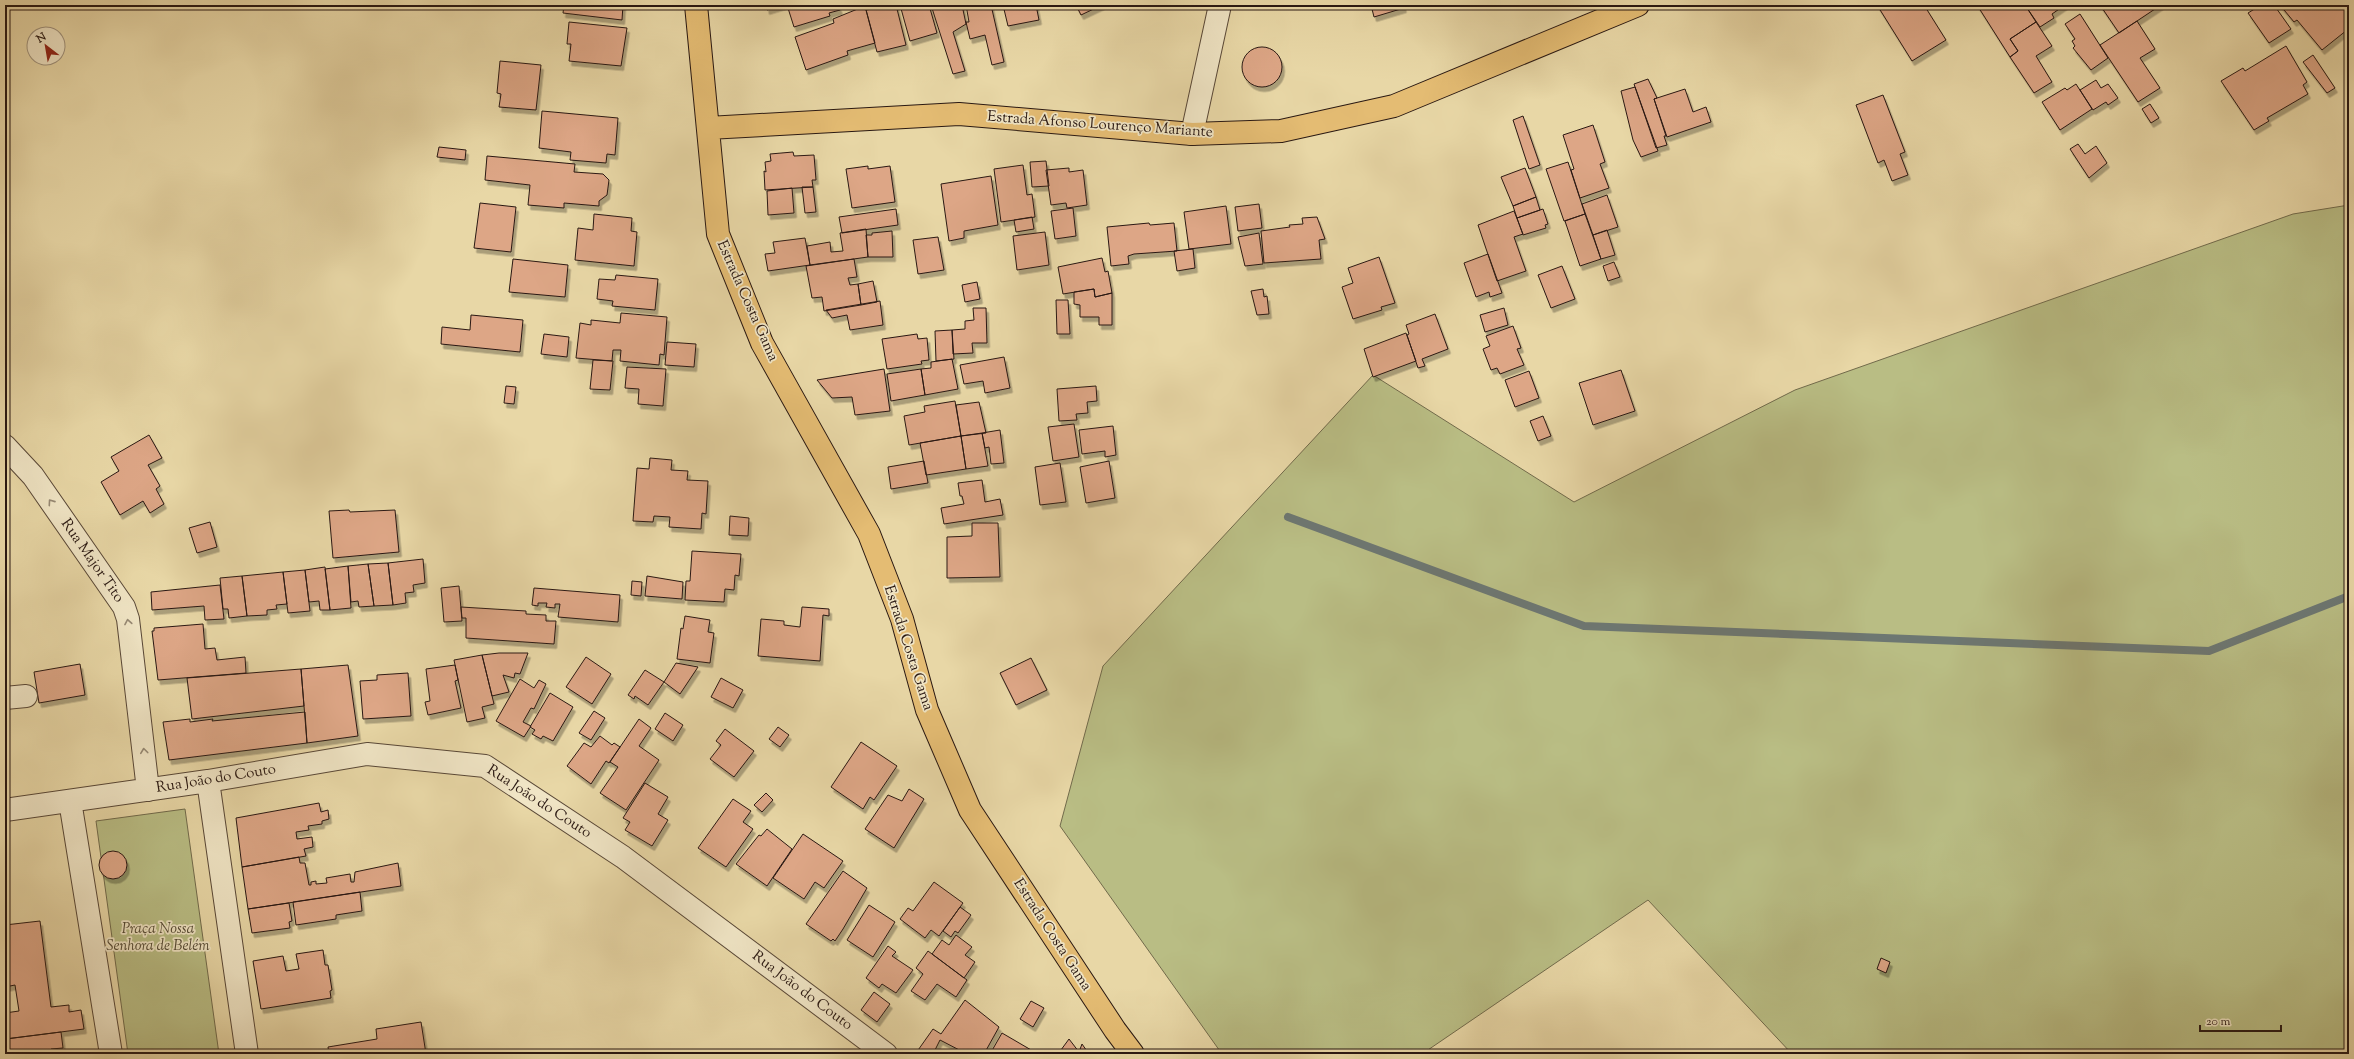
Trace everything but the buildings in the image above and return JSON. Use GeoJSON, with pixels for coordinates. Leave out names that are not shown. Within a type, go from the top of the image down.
{"type":"FeatureCollection","features":[{"type":"Feature","properties":{"kind":"main road","name":"Estrada Costa Gama"},"geometry":{"type":"LineString","coordinates":[[696,5],[718,234],[762,343],[869,534],[902,619],[927,710],[970,810],[1115,1030],[1133,1054]]}},
{"type":"Feature","properties":{"kind":"main road","name":"Estrada Afonso Lourenço Mariante"},"geometry":{"type":"LineString","coordinates":[[708,128],[959,114],[1192,134],[1281,131],[1394,106],[1638,5]]}},
{"type":"Feature","properties":{"kind":"street"},"geometry":{"type":"LineString","coordinates":[[1192,134],[1220,5]]}},
{"type":"Feature","properties":{"kind":"street","name":"Rua Major Tito"},"geometry":{"type":"LineString","coordinates":[[5,446],[33,476],[124,606],[128,619],[148,790]]}},
{"type":"Feature","properties":{"kind":"street","name":"Rua João do Couto"},"geometry":{"type":"LineString","coordinates":[[5,810],[208,782],[367,754],[485,766],[623,857],[886,1054]]}},
{"type":"Feature","properties":{"kind":"street"},"geometry":{"type":"LineString","coordinates":[[208,782],[247,1054]]}},
{"type":"Feature","properties":{"kind":"street"},"geometry":{"type":"LineString","coordinates":[[70,801],[111,1054]]}},
{"type":"Feature","properties":{"kind":"green space"},"geometry":{"type":"Polygon","coordinates":[[[2349,205],[2349,1054],[1792,1054],[1648,900],[1422,1054],[1222,1054],[1060,826],[1103,666],[1373,375],[1574,502],[1795,390],[2293,214],[2349,205]]]}},
{"type":"Feature","properties":{"kind":"green space","name":"Praça Nossa Senhora de Belém"},"geometry":{"type":"Polygon","coordinates":[[[185,809],[219,1054],[128,1054],[96,821],[185,809]]]}},
{"type":"Feature","properties":{"kind":"waterway"},"geometry":{"type":"LineString","coordinates":[[1288,517],[1584,626],[2209,651],[2349,596]]}}]}
